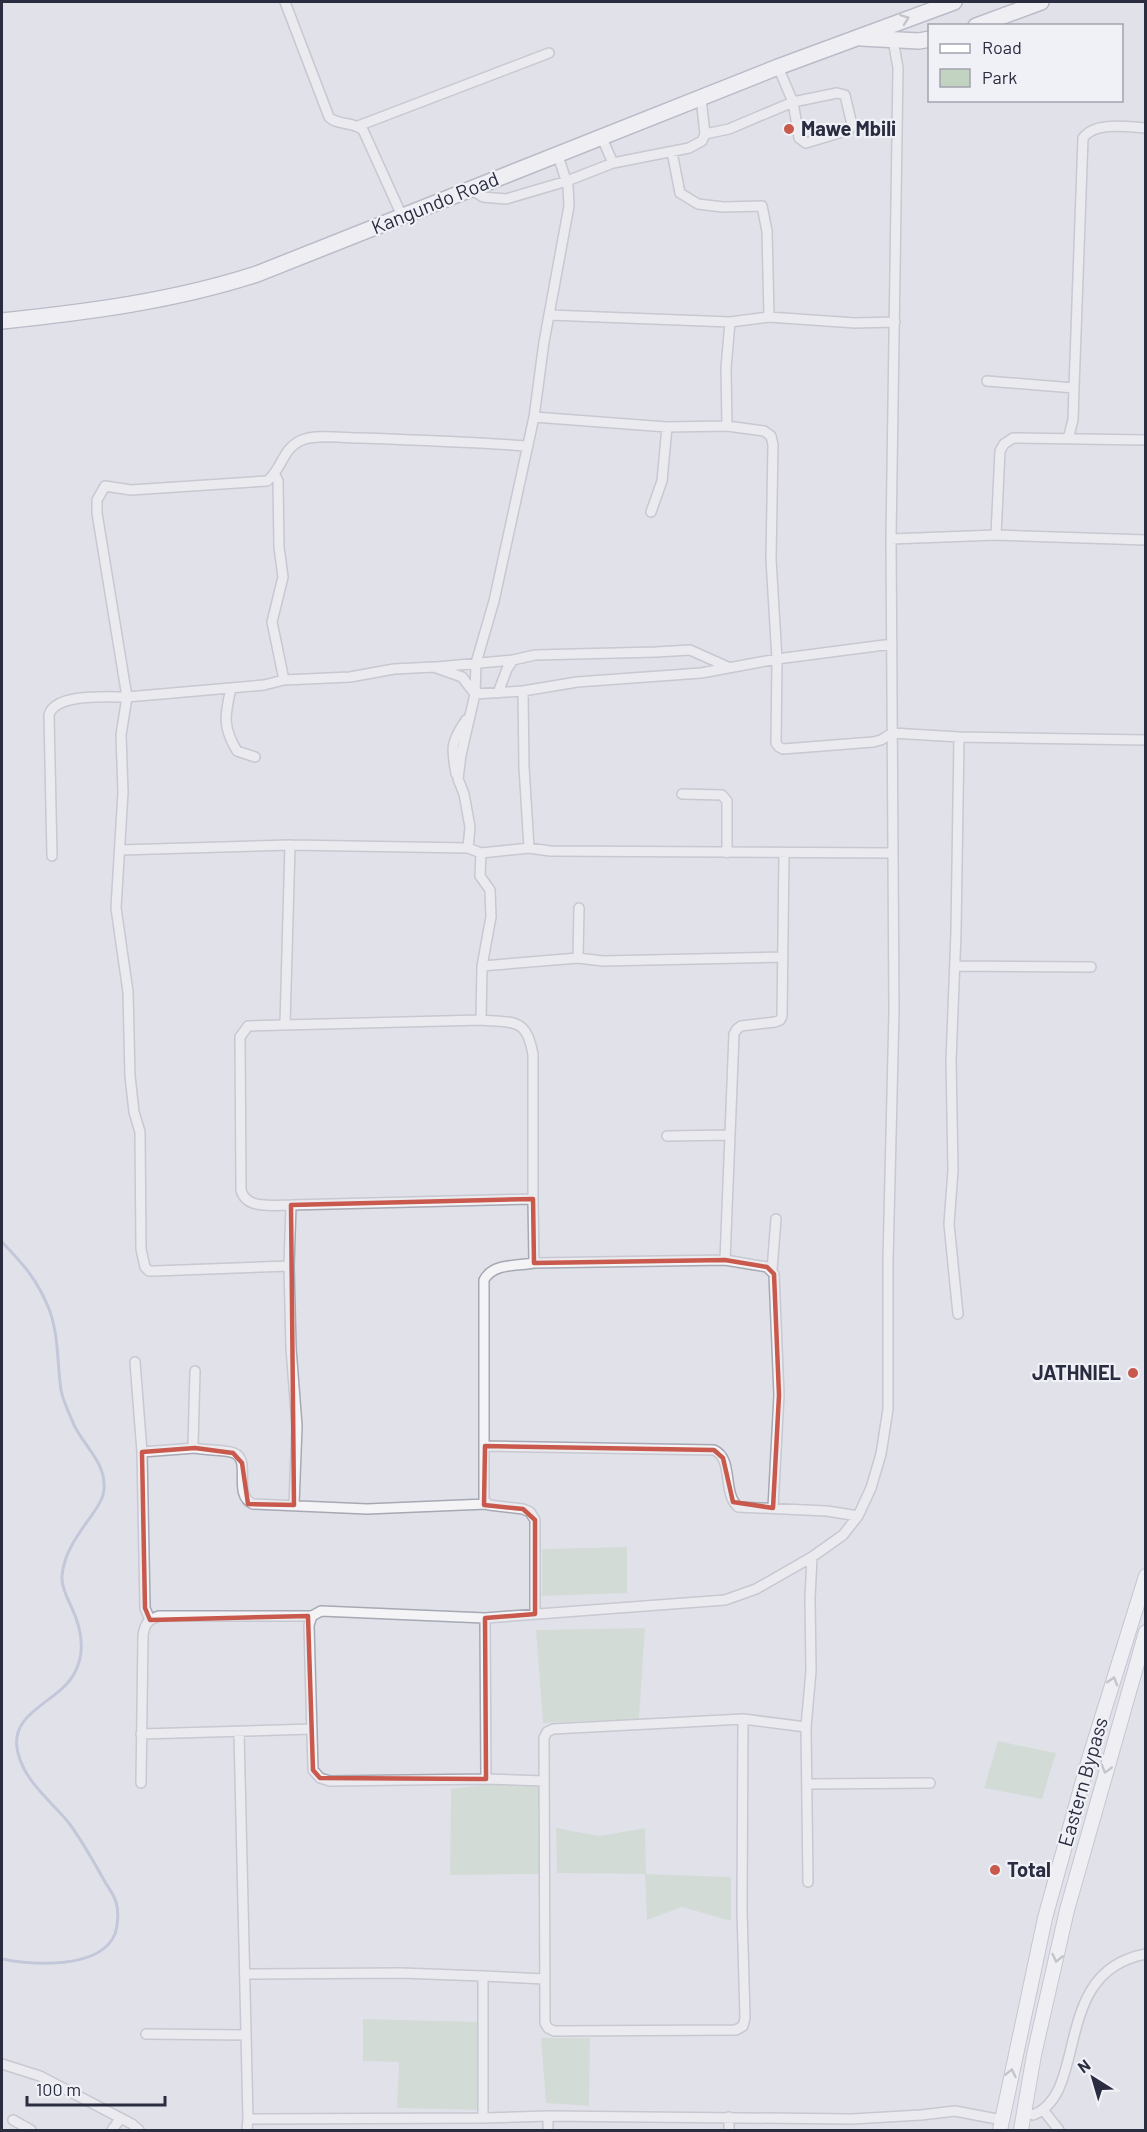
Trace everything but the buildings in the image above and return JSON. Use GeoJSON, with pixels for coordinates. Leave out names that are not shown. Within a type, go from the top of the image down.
{"type":"FeatureCollection","features":[{"type":"Feature","properties":{"kind":"highway","name":"Kangundo Road"},"geometry":{"type":"LineString","coordinates":[[2,321],[154,302],[212,289],[257,274],[557,153],[778,67],[954,2]]}},
{"type":"Feature","properties":{"kind":"highway"},"geometry":{"type":"LineString","coordinates":[[981,24],[1041,2]]}},
{"type":"Feature","properties":{"kind":"highway","name":"Kangundo Road"},"geometry":{"type":"LineString","coordinates":[[855,38],[919,41],[928,39]]}},
{"type":"Feature","properties":{"kind":"main road","name":"Eastern Bypass"},"geometry":{"type":"LineString","coordinates":[[1001,2125],[1051,1896],[1086,1770],[1146,1576]]}},
{"type":"Feature","properties":{"kind":"main road","name":"Eastern Bypass"},"geometry":{"type":"LineString","coordinates":[[1021,2130],[1034,2055],[1072,1890],[1146,1632]]}},
{"type":"Feature","properties":{"kind":"street"},"geometry":{"type":"LineString","coordinates":[[285,2],[329,117],[336,122],[358,126],[549,52]]}},
{"type":"Feature","properties":{"kind":"street"},"geometry":{"type":"LineString","coordinates":[[141,1783],[143,1635],[145,1625],[159,1616],[312,1616],[321,1611],[485,1618],[725,1600],[756,1588],[813,1557],[843,1535],[858,1516],[871,1488],[881,1454],[888,1409],[888,1248],[894,1012],[891,539],[898,68],[893,40]]}},
{"type":"Feature","properties":{"kind":"street"},"geometry":{"type":"LineString","coordinates":[[705,134],[729,129],[793,102],[842,93],[845,95],[852,125],[849,130],[806,143],[801,141],[793,102],[778,67]]}},
{"type":"Feature","properties":{"kind":"street"},"geometry":{"type":"LineString","coordinates":[[470,188],[483,197],[506,200],[567,181],[613,163],[689,148],[702,141],[705,134],[700,98]]}},
{"type":"Feature","properties":{"kind":"street"},"geometry":{"type":"LineString","coordinates":[[358,126],[365,134],[402,216]]}},
{"type":"Feature","properties":{"kind":"street"},"geometry":{"type":"LineString","coordinates":[[1068,439],[1074,388],[1083,138],[1088,131],[1106,127],[1146,128]]}},
{"type":"Feature","properties":{"kind":"street"},"geometry":{"type":"LineString","coordinates":[[601,136],[613,163]]}},
{"type":"Feature","properties":{"kind":"street"},"geometry":{"type":"LineString","coordinates":[[672,152],[680,193],[698,204],[723,207],[762,206],[767,231],[769,317]]}},
{"type":"Feature","properties":{"kind":"street"},"geometry":{"type":"LineString","coordinates":[[468,848],[470,827],[464,794],[458,779],[476,694],[476,663],[494,602],[534,417],[549,315],[569,206],[567,181],[557,153]]}},
{"type":"Feature","properties":{"kind":"street"},"geometry":{"type":"LineString","coordinates":[[549,315],[730,322],[769,317],[855,323],[895,322]]}},
{"type":"Feature","properties":{"kind":"street"},"geometry":{"type":"LineString","coordinates":[[727,426],[726,368],[730,322]]}},
{"type":"Feature","properties":{"kind":"street"},"geometry":{"type":"LineString","coordinates":[[987,381],[1074,388]]}},
{"type":"Feature","properties":{"kind":"street"},"geometry":{"type":"LineString","coordinates":[[534,417],[667,427],[727,426],[764,431],[771,436],[773,445],[771,559],[777,659],[776,743],[779,747],[783,749],[873,742],[892,733],[959,737],[1146,740]]}},
{"type":"Feature","properties":{"kind":"street"},"geometry":{"type":"LineString","coordinates":[[651,512],[662,481],[667,427]]}},
{"type":"Feature","properties":{"kind":"street"},"geometry":{"type":"LineString","coordinates":[[289,1266],[155,1271],[145,1267],[141,1250],[140,1132],[134,1112],[131,1085],[128,992],[116,908],[123,792],[121,735],[127,697],[97,513],[97,500],[105,486],[131,490],[267,481],[275,475],[287,450],[304,439],[328,437],[528,446]]}},
{"type":"Feature","properties":{"kind":"street"},"geometry":{"type":"LineString","coordinates":[[996,535],[1000,451],[1004,444],[1013,438],[1146,440]]}},
{"type":"Feature","properties":{"kind":"street"},"geometry":{"type":"LineString","coordinates":[[275,475],[278,482],[279,547],[283,578],[272,622],[284,681]]}},
{"type":"Feature","properties":{"kind":"street"},"geometry":{"type":"LineString","coordinates":[[891,539],[996,535],[1146,540]]}},
{"type":"Feature","properties":{"kind":"street"},"geometry":{"type":"LineString","coordinates":[[476,694],[523,691],[577,682],[701,673],[777,659],[892,644]]}},
{"type":"Feature","properties":{"kind":"street"},"geometry":{"type":"LineString","coordinates":[[52,856],[49,715],[51,708],[60,701],[350,677],[394,669],[513,660],[535,655],[690,650],[728,667]]}},
{"type":"Feature","properties":{"kind":"street"},"geometry":{"type":"LineString","coordinates":[[498,693],[513,660]]}},
{"type":"Feature","properties":{"kind":"street"},"geometry":{"type":"LineString","coordinates":[[434,667],[462,677],[476,694]]}},
{"type":"Feature","properties":{"kind":"street"},"geometry":{"type":"LineString","coordinates":[[231,688],[225,720],[228,735],[237,751],[255,757]]}},
{"type":"Feature","properties":{"kind":"street"},"geometry":{"type":"LineString","coordinates":[[523,691],[524,767],[529,848]]}},
{"type":"Feature","properties":{"kind":"street"},"geometry":{"type":"LineString","coordinates":[[958,1314],[950,1224],[953,1170],[951,1061],[959,737]]}},
{"type":"Feature","properties":{"kind":"street"},"geometry":{"type":"LineString","coordinates":[[682,794],[722,795],[727,801],[727,853]]}},
{"type":"Feature","properties":{"kind":"street"},"geometry":{"type":"LineString","coordinates":[[120,850],[290,845],[468,848],[481,853],[529,848],[727,853],[892,853]]}},
{"type":"Feature","properties":{"kind":"street"},"geometry":{"type":"LineString","coordinates":[[285,1024],[290,845]]}},
{"type":"Feature","properties":{"kind":"street"},"geometry":{"type":"LineString","coordinates":[[481,853],[480,876],[490,890],[491,917],[482,966],[481,1020]]}},
{"type":"Feature","properties":{"kind":"street"},"geometry":{"type":"LineString","coordinates":[[725,1260],[734,1034],[741,1026],[780,1020],[782,1016],[784,853]]}},
{"type":"Feature","properties":{"kind":"street"},"geometry":{"type":"LineString","coordinates":[[578,958],[579,908]]}},
{"type":"Feature","properties":{"kind":"street"},"geometry":{"type":"LineString","coordinates":[[482,966],[578,958],[603,961],[781,957]]}},
{"type":"Feature","properties":{"kind":"street"},"geometry":{"type":"LineString","coordinates":[[955,966],[1091,967]]}},
{"type":"Feature","properties":{"kind":"street"},"geometry":{"type":"LineString","coordinates":[[533,1199],[291,1205],[250,1203],[243,1198],[241,1190],[240,1037],[248,1026],[285,1024],[481,1020],[513,1023],[524,1027],[531,1041],[533,1055],[534,1263]]}},
{"type":"Feature","properties":{"kind":"street"},"geometry":{"type":"LineString","coordinates":[[667,1136],[730,1135]]}},
{"type":"Feature","properties":{"kind":"street"},"geometry":{"type":"LineString","coordinates":[[291,1205],[289,1266],[291,1348],[297,1426],[294,1505]]}},
{"type":"Feature","properties":{"kind":"street"},"geometry":{"type":"LineString","coordinates":[[773,1508],[779,1395],[772,1270],[776,1219]]}},
{"type":"Feature","properties":{"kind":"street"},"geometry":{"type":"LineString","coordinates":[[486,1504],[484,1500],[484,1280],[488,1272],[534,1263],[725,1260],[767,1267],[772,1270]]}},
{"type":"Feature","properties":{"kind":"street"},"geometry":{"type":"LineString","coordinates":[[135,1362],[142,1452],[146,1608],[150,1620]]}},
{"type":"Feature","properties":{"kind":"street"},"geometry":{"type":"LineString","coordinates":[[195,1371],[193,1445],[195,1448]]}},
{"type":"Feature","properties":{"kind":"street"},"geometry":{"type":"LineString","coordinates":[[484,1446],[714,1450],[719,1452],[723,1458],[733,1502],[738,1507],[827,1511],[858,1516]]}},
{"type":"Feature","properties":{"kind":"street"},"geometry":{"type":"LineString","coordinates":[[142,1452],[195,1448],[233,1453],[242,1463],[243,1495],[247,1502],[252,1504],[367,1509],[486,1504],[523,1509],[530,1512],[535,1520],[535,1614]]}},
{"type":"Feature","properties":{"kind":"street"},"geometry":{"type":"LineString","coordinates":[[808,1882],[806,1727],[811,1671],[810,1598],[813,1557]]}},
{"type":"Feature","properties":{"kind":"street"},"geometry":{"type":"LineString","coordinates":[[312,1616],[309,1625],[313,1770],[320,1778],[330,1781],[486,1779],[544,1781]]}},
{"type":"Feature","properties":{"kind":"street"},"geometry":{"type":"LineString","coordinates":[[485,1618],[486,1779]]}},
{"type":"Feature","properties":{"kind":"street"},"geometry":{"type":"LineString","coordinates":[[743,1719],[742,1910],[745,2018],[743,2026],[736,2030],[554,2031],[548,2028],[545,2023],[544,1979],[544,1738],[547,1732],[553,1729],[743,1719],[806,1727]]}},
{"type":"Feature","properties":{"kind":"street"},"geometry":{"type":"LineString","coordinates":[[141,1734],[312,1729]]}},
{"type":"Feature","properties":{"kind":"street"},"geometry":{"type":"LineString","coordinates":[[239,1732],[247,2130]]}},
{"type":"Feature","properties":{"kind":"street"},"geometry":{"type":"LineString","coordinates":[[808,1784],[930,1783]]}},
{"type":"Feature","properties":{"kind":"street"},"geometry":{"type":"LineString","coordinates":[[1024,2111],[1033,2115],[1044,2111],[1060,2085],[1077,2026],[1092,1988],[1118,1963],[1130,1957],[1146,1954]]}},
{"type":"Feature","properties":{"kind":"street"},"geometry":{"type":"LineString","coordinates":[[245,1974],[401,1973],[544,1979]]}},
{"type":"Feature","properties":{"kind":"street"},"geometry":{"type":"LineString","coordinates":[[483,1976],[483,2118]]}},
{"type":"Feature","properties":{"kind":"street"},"geometry":{"type":"LineString","coordinates":[[146,2034],[246,2035]]}},
{"type":"Feature","properties":{"kind":"street"},"geometry":{"type":"LineString","coordinates":[[2,2064],[40,2076],[132,2124],[139,2130]]}},
{"type":"Feature","properties":{"kind":"street"},"geometry":{"type":"LineString","coordinates":[[248,2119],[548,2116],[852,2119],[921,2115],[955,2110],[1001,2125]]}},
{"type":"Feature","properties":{"kind":"street"},"geometry":{"type":"LineString","coordinates":[[1044,2111],[1059,2130]]}},
{"type":"Feature","properties":{"kind":"street"},"geometry":{"type":"LineString","coordinates":[[548,2116],[548,2130]]}},
{"type":"Feature","properties":{"kind":"street"},"geometry":{"type":"LineString","coordinates":[[729,2117],[729,2130]]}},
{"type":"Feature","properties":{"kind":"street"},"geometry":{"type":"LineString","coordinates":[[112,2130],[120,2119]]}},
{"type":"Feature","properties":{"kind":"street"},"geometry":{"type":"LineString","coordinates":[[852,2119],[852,2130]]}},
{"type":"Feature","properties":{"kind":"street"},"geometry":{"type":"LineString","coordinates":[[13,2120],[31,2130]]}},
{"type":"Feature","properties":{"kind":"highlighted area"},"geometry":{"type":"Polygon","coordinates":[[[533,1199],[534,1263],[725,1260],[767,1267],[774,1274],[779,1395],[773,1508],[733,1502],[723,1458],[714,1450],[485,1446],[484,1505],[523,1509],[535,1520],[535,1614],[485,1618],[486,1779],[320,1778],[313,1770],[308,1616],[150,1620],[145,1608],[142,1452],[195,1448],[233,1453],[242,1463],[248,1504],[294,1505],[291,1205],[533,1199]]]}},
{"type":"Feature","properties":{"kind":"green space"},"geometry":{"type":"Polygon","coordinates":[[[627,1547],[627,1593],[542,1596],[542,1549],[627,1547]]]}},
{"type":"Feature","properties":{"kind":"green space"},"geometry":{"type":"Polygon","coordinates":[[[645,1628],[639,1719],[543,1723],[536,1630],[645,1628]]]}},
{"type":"Feature","properties":{"kind":"green space"},"geometry":{"type":"Polygon","coordinates":[[[998,1741],[1056,1753],[1042,1799],[984,1788],[998,1741]]]}},
{"type":"Feature","properties":{"kind":"green space"},"geometry":{"type":"Polygon","coordinates":[[[496,1783],[540,1785],[539,1874],[450,1875],[451,1789],[496,1783]]]}},
{"type":"Feature","properties":{"kind":"green space"},"geometry":{"type":"Polygon","coordinates":[[[556,1828],[599,1836],[645,1828],[646,1874],[731,1877],[731,1921],[682,1907],[647,1920],[645,1874],[557,1873],[556,1828]]]}},
{"type":"Feature","properties":{"kind":"green space"},"geometry":{"type":"Polygon","coordinates":[[[363,2019],[482,2022],[478,2110],[397,2108],[399,2062],[363,2061],[363,2019]]]}},
{"type":"Feature","properties":{"kind":"green space"},"geometry":{"type":"Polygon","coordinates":[[[541,2038],[590,2038],[589,2106],[546,2103],[541,2038]]]}},
{"type":"Feature","properties":{"kind":"waterway"},"geometry":{"type":"LineString","coordinates":[[2,1242],[29,1272],[49,1309],[55,1329],[63,1399],[74,1425],[100,1466],[104,1485],[101,1501],[68,1552],[63,1568],[62,1583],[80,1631],[81,1647],[78,1664],[68,1683],[27,1717],[20,1727],[17,1739],[18,1753],[32,1782],[69,1823],[83,1844],[114,1897],[118,1914],[115,1934],[107,1946],[95,1954],[81,1959],[47,1963],[2,1959]]}},
{"type":"Feature","properties":{"kind":"place","name":"Mawe Mbili"},"geometry":{"type":"Point","coordinates":[789,129]}},
{"type":"Feature","properties":{"kind":"place","name":"JATHNIEL"},"geometry":{"type":"Point","coordinates":[1133,1373]}},
{"type":"Feature","properties":{"kind":"place","name":"Total"},"geometry":{"type":"Point","coordinates":[995,1870]}}]}
